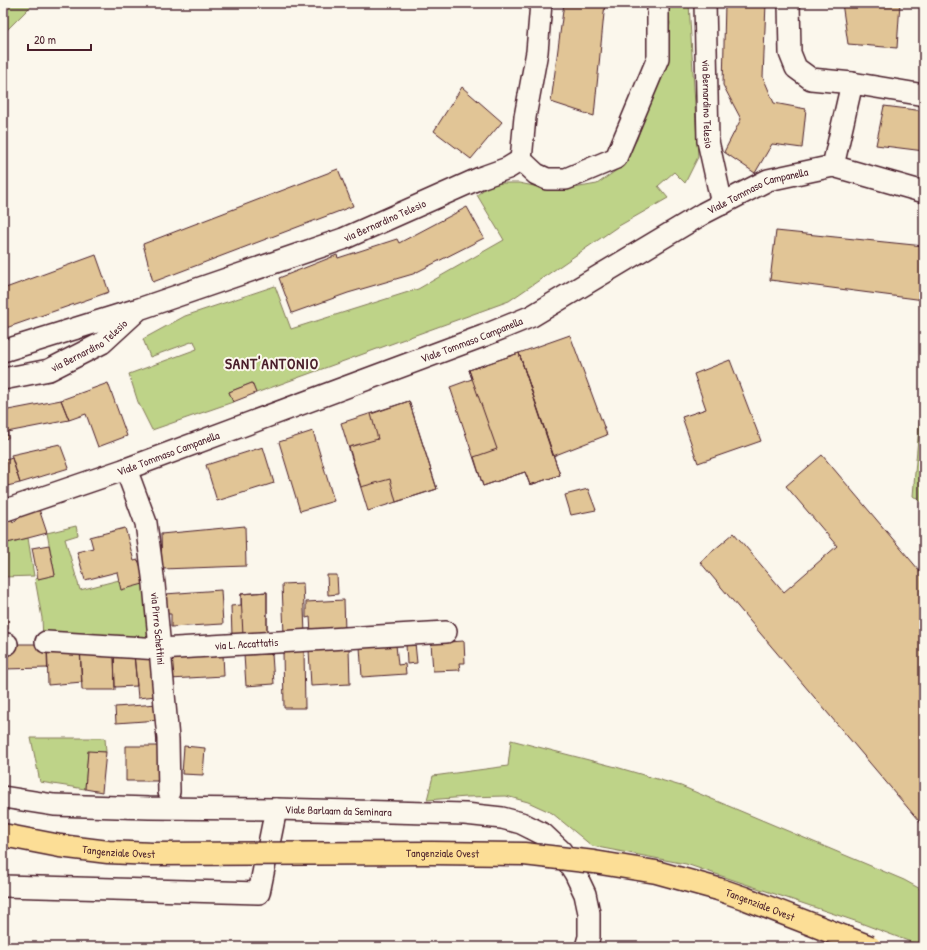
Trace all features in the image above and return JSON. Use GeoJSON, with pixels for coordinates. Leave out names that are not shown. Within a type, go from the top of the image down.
{"type":"FeatureCollection","features":[{"type":"Feature","properties":{"kind":"highway","name":"Tangenziale Ovest"},"geometry":{"type":"LineString","coordinates":[[3,835],[67,847],[108,852],[152,854],[432,853],[524,854],[560,858],[656,872],[718,889],[870,947]]}},
{"type":"Feature","properties":{"kind":"street"},"geometry":{"type":"LineString","coordinates":[[541,3],[537,52],[526,117],[521,160],[536,174],[547,179],[566,179],[616,158],[658,58],[658,3]]}},
{"type":"Feature","properties":{"kind":"street","name":"via Bernardino Telesio"},"geometry":{"type":"LineString","coordinates":[[705,3],[708,141],[722,204]]}},
{"type":"Feature","properties":{"kind":"street"},"geometry":{"type":"LineString","coordinates":[[789,3],[790,53],[796,68],[811,78],[852,83],[924,96]]}},
{"type":"Feature","properties":{"kind":"street"},"geometry":{"type":"LineString","coordinates":[[833,166],[852,83]]}},
{"type":"Feature","properties":{"kind":"street","name":"via Bernardino Telesio"},"geometry":{"type":"LineString","coordinates":[[3,379],[49,370],[102,343],[139,309],[343,239],[480,178],[508,168],[521,160]]}},
{"type":"Feature","properties":{"kind":"street","name":"Viale Tommaso Campanella"},"geometry":{"type":"LineString","coordinates":[[4,511],[126,469],[483,336],[532,316],[697,217],[768,180],[833,166],[924,192]]}},
{"type":"Feature","properties":{"kind":"street"},"geometry":{"type":"LineString","coordinates":[[3,350],[139,309]]}},
{"type":"Feature","properties":{"kind":"street","name":"via Pirro Schettini"},"geometry":{"type":"LineString","coordinates":[[126,469],[146,523],[154,584],[168,739],[169,792]]}},
{"type":"Feature","properties":{"kind":"street","name":"via L. Accattatis"},"geometry":{"type":"LineString","coordinates":[[46,642],[160,649],[446,632]]}},
{"type":"Feature","properties":{"kind":"street","name":"Viale Barlaam da Seminara"},"geometry":{"type":"LineString","coordinates":[[3,797],[54,805],[465,814],[502,818],[521,823],[543,834],[561,851],[575,873],[585,894],[589,913],[589,937],[586,947]]}},
{"type":"Feature","properties":{"kind":"street"},"geometry":{"type":"LineString","coordinates":[[3,886],[258,893],[276,809]]}},
{"type":"Feature","properties":{"kind":"green space"},"geometry":{"type":"Polygon","coordinates":[[[3,3],[34,3],[3,34],[3,3]]]}},
{"type":"Feature","properties":{"kind":"green space"},"geometry":{"type":"Polygon","coordinates":[[[670,3],[689,3],[698,157],[685,183],[674,172],[658,186],[668,198],[617,227],[509,301],[256,393],[252,383],[229,392],[233,402],[152,430],[138,402],[129,374],[197,349],[194,341],[150,357],[143,339],[185,316],[275,286],[291,329],[418,289],[504,240],[477,195],[487,187],[499,183],[519,183],[539,187],[574,188],[597,184],[621,167],[637,139],[665,57],[670,23],[667,9],[670,3]]]}},
{"type":"Feature","properties":{"kind":"green space"},"geometry":{"type":"Polygon","coordinates":[[[924,367],[924,504],[913,496],[924,367]]]}},
{"type":"Feature","properties":{"kind":"green space"},"geometry":{"type":"Polygon","coordinates":[[[76,526],[78,535],[65,539],[80,590],[119,580],[147,583],[153,641],[43,640],[42,618],[35,579],[55,575],[47,533],[76,526]]]}},
{"type":"Feature","properties":{"kind":"green space"},"geometry":{"type":"Polygon","coordinates":[[[28,538],[34,576],[3,577],[3,544],[28,538]]]}},
{"type":"Feature","properties":{"kind":"green space"},"geometry":{"type":"Polygon","coordinates":[[[31,738],[105,738],[106,752],[88,752],[85,789],[40,782],[31,738]]]}},
{"type":"Feature","properties":{"kind":"green space"},"geometry":{"type":"Polygon","coordinates":[[[511,740],[616,767],[681,786],[904,880],[924,891],[924,947],[858,922],[686,864],[592,846],[552,813],[528,802],[506,796],[427,800],[433,776],[508,766],[511,740]]]}},
{"type":"Feature","properties":{"kind":"building"},"geometry":{"type":"Polygon","coordinates":[[[564,3],[605,3],[594,116],[551,102],[564,3]]]}},
{"type":"Feature","properties":{"kind":"building"},"geometry":{"type":"Polygon","coordinates":[[[725,3],[766,3],[763,77],[774,103],[806,109],[802,148],[772,144],[755,173],[724,152],[741,119],[723,85],[725,3]]]}},
{"type":"Feature","properties":{"kind":"building"},"geometry":{"type":"Polygon","coordinates":[[[842,3],[900,3],[897,48],[848,44],[842,3]]]}},
{"type":"Feature","properties":{"kind":"building"},"geometry":{"type":"Polygon","coordinates":[[[462,87],[502,122],[471,159],[434,131],[462,87]]]}},
{"type":"Feature","properties":{"kind":"building"},"geometry":{"type":"Polygon","coordinates":[[[884,106],[924,111],[924,151],[876,145],[884,106]]]}},
{"type":"Feature","properties":{"kind":"building"},"geometry":{"type":"Polygon","coordinates":[[[338,169],[353,206],[153,282],[143,244],[338,169]]]}},
{"type":"Feature","properties":{"kind":"building"},"geometry":{"type":"Polygon","coordinates":[[[467,207],[484,238],[413,274],[348,293],[292,313],[279,278],[337,255],[338,258],[397,239],[399,243],[467,207]]]}},
{"type":"Feature","properties":{"kind":"building"},"geometry":{"type":"Polygon","coordinates":[[[776,231],[924,246],[924,300],[770,280],[776,231]]]}},
{"type":"Feature","properties":{"kind":"building"},"geometry":{"type":"Polygon","coordinates":[[[96,255],[109,292],[3,329],[3,289],[96,255]]]}},
{"type":"Feature","properties":{"kind":"building"},"geometry":{"type":"Polygon","coordinates":[[[570,335],[607,435],[553,456],[519,353],[570,335]]]}},
{"type":"Feature","properties":{"kind":"building"},"geometry":{"type":"Polygon","coordinates":[[[519,353],[560,475],[530,485],[525,472],[483,486],[450,387],[472,379],[469,370],[519,353]]]}},
{"type":"Feature","properties":{"kind":"building"},"geometry":{"type":"Polygon","coordinates":[[[519,353],[560,475],[530,485],[525,472],[483,486],[474,457],[497,449],[469,370],[519,353]]]}},
{"type":"Feature","properties":{"kind":"building"},"geometry":{"type":"Polygon","coordinates":[[[730,360],[761,441],[698,463],[682,417],[706,409],[694,374],[730,360]]]}},
{"type":"Feature","properties":{"kind":"building"},"geometry":{"type":"Polygon","coordinates":[[[108,383],[127,436],[98,447],[86,414],[69,420],[61,400],[108,383]]]}},
{"type":"Feature","properties":{"kind":"building"},"geometry":{"type":"Polygon","coordinates":[[[252,383],[256,393],[233,402],[229,392],[252,383]]]}},
{"type":"Feature","properties":{"kind":"building"},"geometry":{"type":"Polygon","coordinates":[[[61,400],[69,420],[7,432],[8,438],[3,439],[3,411],[61,400]]]}},
{"type":"Feature","properties":{"kind":"building"},"geometry":{"type":"Polygon","coordinates":[[[409,401],[437,489],[396,502],[390,479],[361,487],[349,447],[378,439],[371,414],[409,401]]]}},
{"type":"Feature","properties":{"kind":"building"},"geometry":{"type":"Polygon","coordinates":[[[409,401],[437,489],[368,511],[341,423],[409,401]]]}},
{"type":"Feature","properties":{"kind":"building"},"geometry":{"type":"Polygon","coordinates":[[[313,431],[334,501],[300,511],[279,442],[313,431]]]}},
{"type":"Feature","properties":{"kind":"building"},"geometry":{"type":"Polygon","coordinates":[[[60,444],[69,468],[20,483],[11,455],[60,444]]]}},
{"type":"Feature","properties":{"kind":"building"},"geometry":{"type":"Polygon","coordinates":[[[263,447],[274,483],[217,501],[206,465],[263,447]]]}},
{"type":"Feature","properties":{"kind":"building"},"geometry":{"type":"Polygon","coordinates":[[[822,455],[924,576],[924,827],[700,562],[734,533],[784,592],[837,546],[786,486],[822,455]]]}},
{"type":"Feature","properties":{"kind":"building"},"geometry":{"type":"Polygon","coordinates":[[[12,458],[20,483],[3,487],[3,461],[12,458]]]}},
{"type":"Feature","properties":{"kind":"building"},"geometry":{"type":"Polygon","coordinates":[[[588,489],[596,510],[571,515],[565,495],[588,489]]]}},
{"type":"Feature","properties":{"kind":"building"},"geometry":{"type":"Polygon","coordinates":[[[38,506],[47,533],[3,544],[3,523],[11,518],[13,522],[38,506]]]}},
{"type":"Feature","properties":{"kind":"building"},"geometry":{"type":"Polygon","coordinates":[[[245,526],[246,566],[162,569],[161,534],[245,526]]]}},
{"type":"Feature","properties":{"kind":"building"},"geometry":{"type":"Polygon","coordinates":[[[125,528],[134,561],[138,560],[147,583],[121,590],[117,572],[85,580],[77,552],[93,548],[90,537],[125,528]]]}},
{"type":"Feature","properties":{"kind":"building"},"geometry":{"type":"Polygon","coordinates":[[[49,545],[55,575],[38,579],[32,548],[49,545]]]}},
{"type":"Feature","properties":{"kind":"building"},"geometry":{"type":"Polygon","coordinates":[[[327,575],[337,575],[338,594],[328,595],[327,575]]]}},
{"type":"Feature","properties":{"kind":"building"},"geometry":{"type":"Polygon","coordinates":[[[303,583],[305,634],[284,635],[282,584],[303,583]]]}},
{"type":"Feature","properties":{"kind":"building"},"geometry":{"type":"Polygon","coordinates":[[[221,590],[223,624],[171,627],[171,614],[166,614],[165,594],[221,590]]]}},
{"type":"Feature","properties":{"kind":"building"},"geometry":{"type":"Polygon","coordinates":[[[267,592],[267,635],[232,636],[231,606],[241,605],[241,594],[267,592]]]}},
{"type":"Feature","properties":{"kind":"building"},"geometry":{"type":"Polygon","coordinates":[[[267,592],[267,635],[243,636],[241,594],[267,592]]]}},
{"type":"Feature","properties":{"kind":"building"},"geometry":{"type":"Polygon","coordinates":[[[344,600],[345,631],[311,633],[310,617],[306,618],[306,602],[344,600]]]}},
{"type":"Feature","properties":{"kind":"building"},"geometry":{"type":"Polygon","coordinates":[[[3,619],[8,619],[8,629],[3,633],[3,619]]]}},
{"type":"Feature","properties":{"kind":"building"},"geometry":{"type":"Polygon","coordinates":[[[464,641],[465,663],[459,663],[460,670],[433,671],[431,643],[464,641]]]}},
{"type":"Feature","properties":{"kind":"building"},"geometry":{"type":"Polygon","coordinates":[[[415,643],[417,663],[407,664],[406,644],[415,643]]]}},
{"type":"Feature","properties":{"kind":"building"},"geometry":{"type":"Polygon","coordinates":[[[15,644],[47,644],[48,668],[3,669],[3,647],[15,644]]]}},
{"type":"Feature","properties":{"kind":"building"},"geometry":{"type":"Polygon","coordinates":[[[396,645],[398,665],[405,664],[406,674],[362,677],[360,647],[396,645]]]}},
{"type":"Feature","properties":{"kind":"building"},"geometry":{"type":"Polygon","coordinates":[[[80,646],[82,682],[48,685],[47,650],[80,646]]]}},
{"type":"Feature","properties":{"kind":"building"},"geometry":{"type":"Polygon","coordinates":[[[349,648],[350,684],[311,686],[309,650],[349,648]]]}},
{"type":"Feature","properties":{"kind":"building"},"geometry":{"type":"Polygon","coordinates":[[[80,649],[114,649],[115,690],[82,690],[80,649]]]}},
{"type":"Feature","properties":{"kind":"building"},"geometry":{"type":"Polygon","coordinates":[[[283,651],[304,651],[305,708],[284,708],[283,651]]]}},
{"type":"Feature","properties":{"kind":"building"},"geometry":{"type":"Polygon","coordinates":[[[153,653],[156,696],[138,698],[134,654],[153,653]]]}},
{"type":"Feature","properties":{"kind":"building"},"geometry":{"type":"Polygon","coordinates":[[[134,654],[137,686],[115,687],[114,655],[134,654]]]}},
{"type":"Feature","properties":{"kind":"building"},"geometry":{"type":"Polygon","coordinates":[[[223,654],[224,676],[170,679],[169,657],[223,654]]]}},
{"type":"Feature","properties":{"kind":"building"},"geometry":{"type":"Polygon","coordinates":[[[272,654],[274,684],[246,686],[244,655],[272,654]]]}},
{"type":"Feature","properties":{"kind":"building"},"geometry":{"type":"Polygon","coordinates":[[[158,704],[159,720],[116,723],[115,707],[158,704]]]}},
{"type":"Feature","properties":{"kind":"building"},"geometry":{"type":"Polygon","coordinates":[[[126,746],[165,746],[164,781],[126,781],[126,746]]]}},
{"type":"Feature","properties":{"kind":"building"},"geometry":{"type":"Polygon","coordinates":[[[184,746],[205,748],[203,775],[182,774],[184,746]]]}},
{"type":"Feature","properties":{"kind":"building"},"geometry":{"type":"Polygon","coordinates":[[[88,751],[106,752],[102,792],[85,789],[88,751]]]}},
{"type":"Feature","properties":{"kind":"district","name":"SANT'ANTONIO"},"geometry":{"type":"Point","coordinates":[272,363]}}]}
